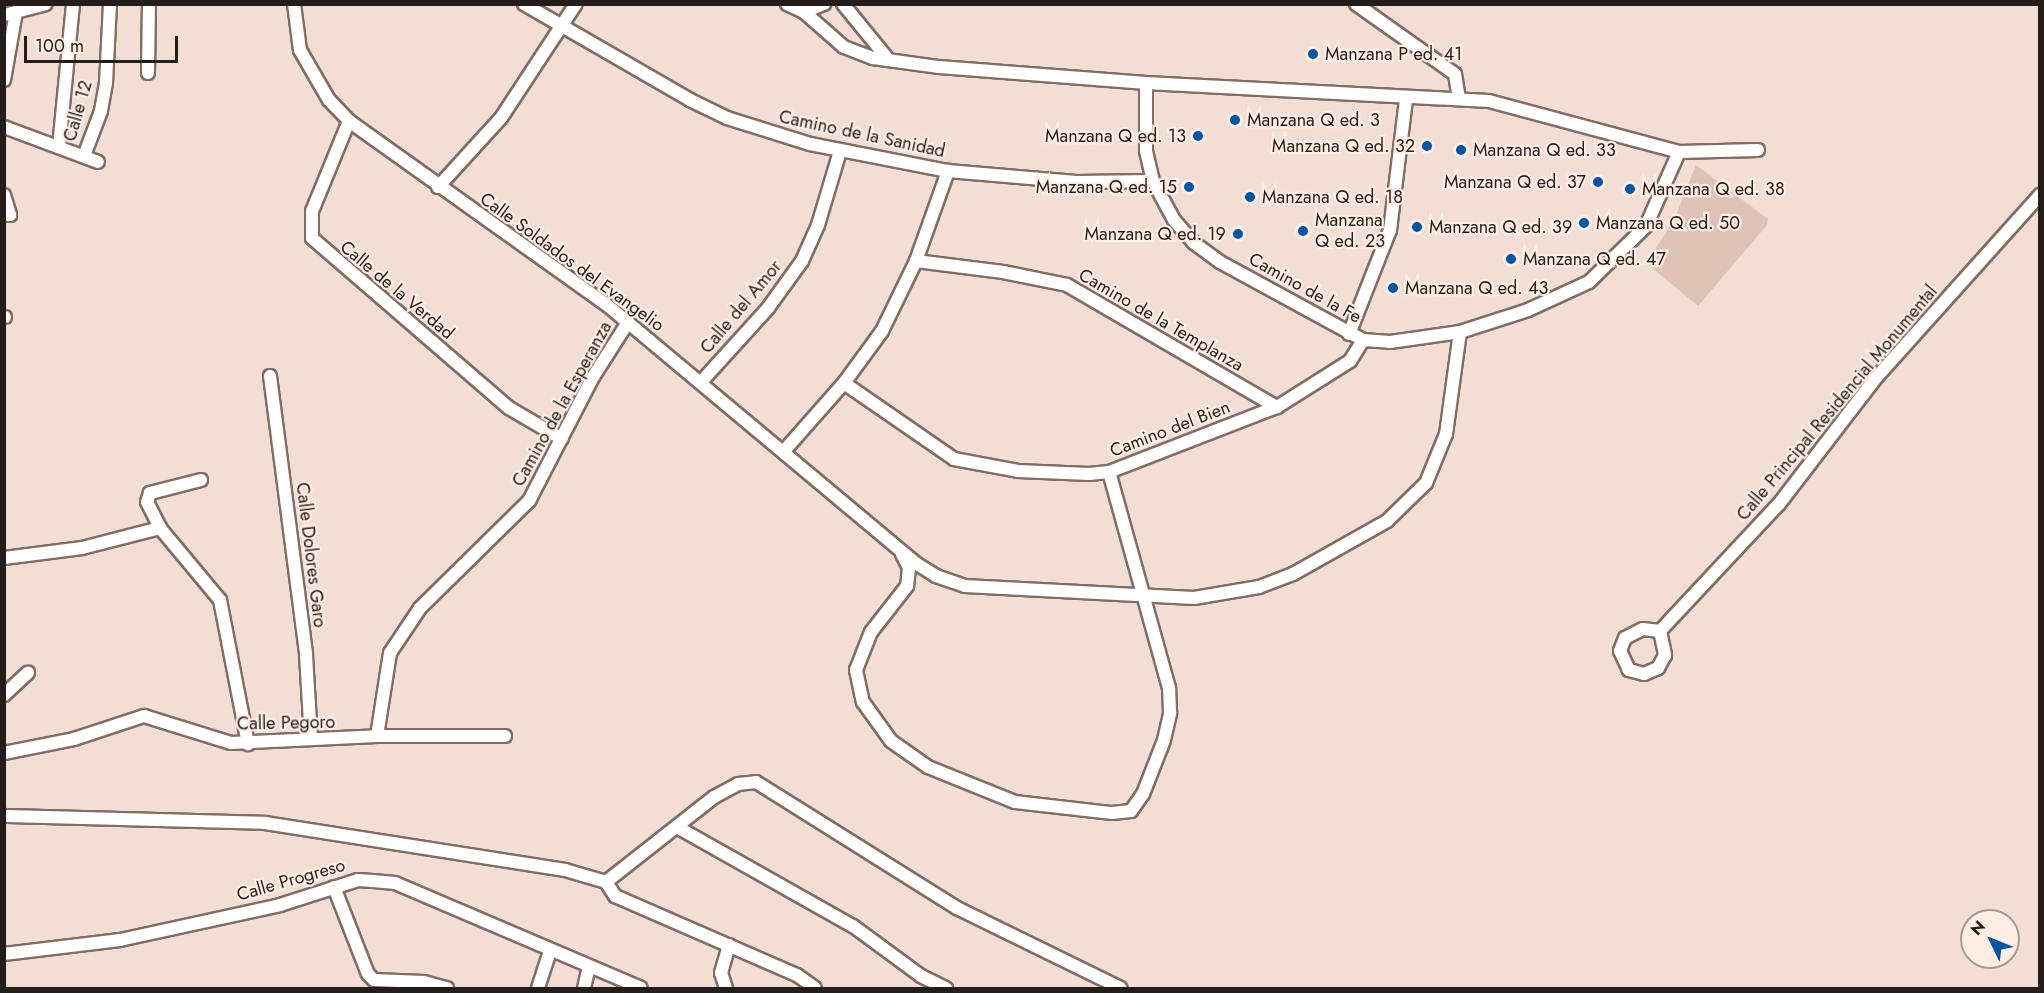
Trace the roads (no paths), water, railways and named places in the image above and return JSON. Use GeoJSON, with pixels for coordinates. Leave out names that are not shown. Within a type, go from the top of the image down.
{"type":"FeatureCollection","features":[{"type":"Feature","properties":{"kind":"street"},"geometry":{"type":"LineString","coordinates":[[4,80],[10,13],[46,4]]}},
{"type":"Feature","properties":{"kind":"street"},"geometry":{"type":"LineString","coordinates":[[59,147],[73,4]]}},
{"type":"Feature","properties":{"kind":"street","name":"Calle 12"},"geometry":{"type":"LineString","coordinates":[[84,156],[101,111],[106,83],[110,4]]}},
{"type":"Feature","properties":{"kind":"street"},"geometry":{"type":"LineString","coordinates":[[148,73],[149,4]]}},
{"type":"Feature","properties":{"kind":"street","name":"Calle Soldados del Evangelio"},"geometry":{"type":"LineString","coordinates":[[294,4],[300,50],[329,100],[349,121],[628,322],[898,548],[936,576],[965,586],[1194,598],[1259,587],[1326,556],[1386,521],[1409,502],[1426,483],[1446,434],[1460,332]]}},
{"type":"Feature","properties":{"kind":"street","name":"Camino de la Sanidad"},"geometry":{"type":"LineString","coordinates":[[524,4],[635,72],[728,118],[840,151],[948,171],[1077,182],[1153,181]]}},
{"type":"Feature","properties":{"kind":"street"},"geometry":{"type":"LineString","coordinates":[[438,187],[501,118],[576,4]]}},
{"type":"Feature","properties":{"kind":"street"},"geometry":{"type":"LineString","coordinates":[[787,4],[804,12],[844,47],[858,55],[939,67],[1146,83],[1256,86],[1406,99],[1459,98],[1489,101],[1679,153],[1758,150]]}},
{"type":"Feature","properties":{"kind":"street"},"geometry":{"type":"LineString","coordinates":[[804,12],[824,4]]}},
{"type":"Feature","properties":{"kind":"street"},"geometry":{"type":"LineString","coordinates":[[843,4],[887,58]]}},
{"type":"Feature","properties":{"kind":"street"},"geometry":{"type":"LineString","coordinates":[[1356,4],[1455,74],[1459,98]]}},
{"type":"Feature","properties":{"kind":"street","name":"Camino de la Fe"},"geometry":{"type":"LineString","coordinates":[[1146,83],[1146,151],[1153,181],[1174,220],[1194,243],[1220,262],[1363,340],[1390,342],[1460,332],[1565,295],[1611,264],[1646,226],[1679,153]]}},
{"type":"Feature","properties":{"kind":"street"},"geometry":{"type":"LineString","coordinates":[[1349,334],[1390,230],[1406,99]]}},
{"type":"Feature","properties":{"kind":"street","name":"Calle de la Verdad"},"geometry":{"type":"LineString","coordinates":[[349,121],[312,211],[312,238],[509,408],[562,439]]}},
{"type":"Feature","properties":{"kind":"street"},"geometry":{"type":"LineString","coordinates":[[4,127],[98,162]]}},
{"type":"Feature","properties":{"kind":"street","name":"Calle del Amor"},"geometry":{"type":"LineString","coordinates":[[701,382],[768,308],[802,261],[818,225],[840,151]]}},
{"type":"Feature","properties":{"kind":"street"},"geometry":{"type":"LineString","coordinates":[[784,451],[844,383],[882,331],[916,261],[948,171]]}},
{"type":"Feature","properties":{"kind":"street"},"geometry":{"type":"LineString","coordinates":[[4,195],[7,215]]}},
{"type":"Feature","properties":{"kind":"street","name":"Calle Principal Residencial Monumental"},"geometry":{"type":"LineString","coordinates":[[1660,631],[1779,504],[1874,380],[2040,195]]}},
{"type":"Feature","properties":{"kind":"street","name":"Camino de la Templanza"},"geometry":{"type":"LineString","coordinates":[[916,261],[1003,272],[1067,285],[1277,407]]}},
{"type":"Feature","properties":{"kind":"street","name":"Camino de la Esperanza"},"geometry":{"type":"LineString","coordinates":[[376,736],[385,671],[390,653],[420,608],[529,501],[593,376],[628,322]]}},
{"type":"Feature","properties":{"kind":"street","name":"Camino del Bien"},"geometry":{"type":"LineString","coordinates":[[844,383],[927,444],[959,460],[1018,471],[1109,472],[1277,407],[1350,361],[1363,340]]}},
{"type":"Feature","properties":{"kind":"street","name":"Calle Dolores Garo"},"geometry":{"type":"LineString","coordinates":[[270,376],[306,656],[311,739]]}},
{"type":"Feature","properties":{"kind":"street"},"geometry":{"type":"LineString","coordinates":[[898,548],[910,577],[860,651],[856,670],[863,702],[891,741],[928,767],[959,782],[1037,807],[1122,813],[1131,811],[1143,794],[1164,740],[1170,713],[1166,676],[1109,472]]}},
{"type":"Feature","properties":{"kind":"street"},"geometry":{"type":"LineString","coordinates":[[201,480],[150,494],[147,502],[160,528],[220,600],[248,744]]}},
{"type":"Feature","properties":{"kind":"street"},"geometry":{"type":"LineString","coordinates":[[4,558],[82,548],[160,528]]}},
{"type":"Feature","properties":{"kind":"street"},"geometry":{"type":"LineString","coordinates":[[4,695],[28,673]]}},
{"type":"Feature","properties":{"kind":"street","name":"Calle Pegoro"},"geometry":{"type":"LineString","coordinates":[[4,753],[74,739],[144,716],[166,720],[212,740],[248,744],[376,736],[505,736]]}},
{"type":"Feature","properties":{"kind":"street"},"geometry":{"type":"LineString","coordinates":[[606,882],[677,827],[738,784],[756,782],[957,908],[1120,988]]}},
{"type":"Feature","properties":{"kind":"street"},"geometry":{"type":"LineString","coordinates":[[4,816],[266,823],[565,870],[606,882],[615,896],[797,975],[815,988]]}},
{"type":"Feature","properties":{"kind":"street"},"geometry":{"type":"LineString","coordinates":[[677,827],[853,926],[921,976],[946,988]]}},
{"type":"Feature","properties":{"kind":"street","name":"Calle Progreso"},"geometry":{"type":"LineString","coordinates":[[4,954],[120,940],[280,905],[358,880],[395,883],[641,988]]}},
{"type":"Feature","properties":{"kind":"street"},"geometry":{"type":"LineString","coordinates":[[334,887],[368,974],[374,980],[424,982],[447,988]]}},
{"type":"Feature","properties":{"kind":"street"},"geometry":{"type":"LineString","coordinates":[[726,988],[721,973],[729,945]]}},
{"type":"Feature","properties":{"kind":"street"},"geometry":{"type":"LineString","coordinates":[[538,988],[550,950]]}},
{"type":"Feature","properties":{"kind":"street"},"geometry":{"type":"LineString","coordinates":[[584,988],[590,967]]}},
{"type":"Feature","properties":{"kind":"street"},"geometry":{"type":"LineString","coordinates":[[921,976],[927,988]]}},
{"type":"Feature","properties":{"kind":"place","name":"Manzana P ed. 41"},"geometry":{"type":"Point","coordinates":[1313,54]}},
{"type":"Feature","properties":{"kind":"place","name":"Manzana Q ed. 3"},"geometry":{"type":"Point","coordinates":[1235,120]}},
{"type":"Feature","properties":{"kind":"place","name":"Manzana Q ed. 13"},"geometry":{"type":"Point","coordinates":[1198,136]}},
{"type":"Feature","properties":{"kind":"place","name":"Manzana Q ed. 32"},"geometry":{"type":"Point","coordinates":[1427,146]}},
{"type":"Feature","properties":{"kind":"place","name":"Manzana Q ed. 33"},"geometry":{"type":"Point","coordinates":[1461,150]}},
{"type":"Feature","properties":{"kind":"place","name":"Manzana Q ed. 37"},"geometry":{"type":"Point","coordinates":[1598,182]}},
{"type":"Feature","properties":{"kind":"place","name":"Manzana Q ed. 15"},"geometry":{"type":"Point","coordinates":[1189,187]}},
{"type":"Feature","properties":{"kind":"place","name":"Manzana Q ed. 38"},"geometry":{"type":"Point","coordinates":[1630,189]}},
{"type":"Feature","properties":{"kind":"place","name":"Manzana Q ed. 18"},"geometry":{"type":"Point","coordinates":[1250,197]}},
{"type":"Feature","properties":{"kind":"place","name":"Manzana Q ed. 50"},"geometry":{"type":"Point","coordinates":[1584,223]}},
{"type":"Feature","properties":{"kind":"place","name":"Manzana Q ed. 39"},"geometry":{"type":"Point","coordinates":[1417,227]}},
{"type":"Feature","properties":{"kind":"place","name":"Manzana Q ed. 23"},"geometry":{"type":"Point","coordinates":[1303,231]}},
{"type":"Feature","properties":{"kind":"place","name":"Manzana Q ed. 19"},"geometry":{"type":"Point","coordinates":[1238,234]}},
{"type":"Feature","properties":{"kind":"place","name":"Manzana Q ed. 47"},"geometry":{"type":"Point","coordinates":[1511,259]}},
{"type":"Feature","properties":{"kind":"place","name":"Manzana Q ed. 43"},"geometry":{"type":"Point","coordinates":[1393,288]}}]}
